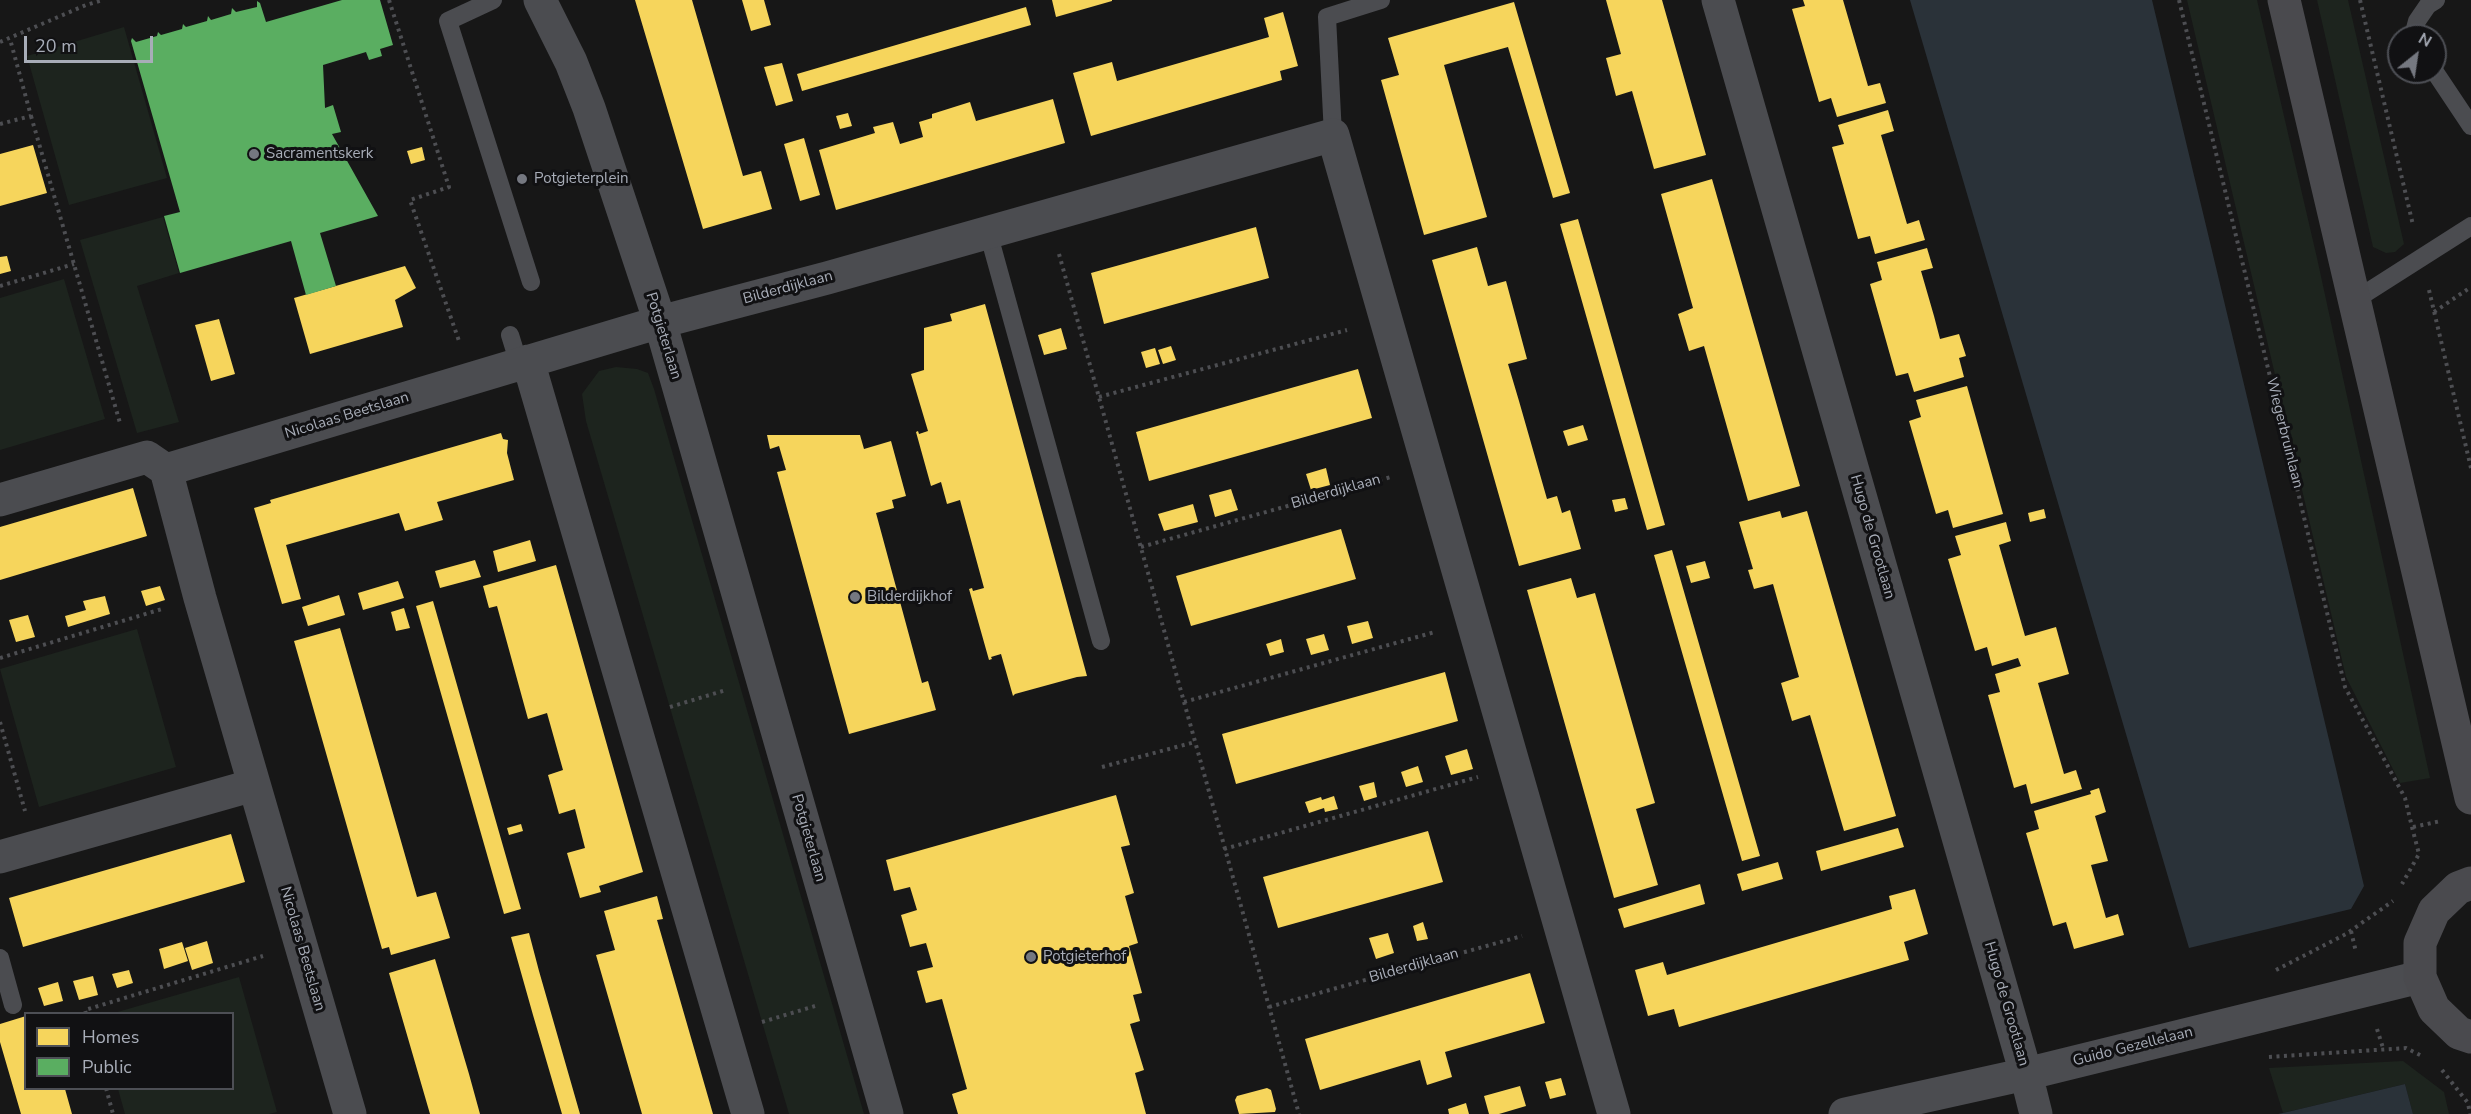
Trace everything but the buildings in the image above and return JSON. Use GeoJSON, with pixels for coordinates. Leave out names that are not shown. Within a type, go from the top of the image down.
{"type":"FeatureCollection","features":[{"type":"Feature","properties":{"kind":"street","name":"Potgieterlaan"},"geometry":{"type":"LineString","coordinates":[[540,0],[571,62],[589,108],[660,322],[886,1114]]}},
{"type":"Feature","properties":{"kind":"street","name":"Hugo de Grootlaan"},"geometry":{"type":"LineString","coordinates":[[1718,0],[2036,1114]]}},
{"type":"Feature","properties":{"kind":"street"},"geometry":{"type":"LineString","coordinates":[[2284,0],[2471,798]]}},
{"type":"Feature","properties":{"kind":"street","name":"Bilderdijklaan"},"geometry":{"type":"LineString","coordinates":[[519,354],[660,322],[1333,135]]}},
{"type":"Feature","properties":{"kind":"street"},"geometry":{"type":"LineString","coordinates":[[1333,135],[1614,1114]]}},
{"type":"Feature","properties":{"kind":"street","name":"Nicolaas Beetslaan"},"geometry":{"type":"LineString","coordinates":[[350,1114],[200,598],[166,470],[473,379],[519,354]]}},
{"type":"Feature","properties":{"kind":"street"},"geometry":{"type":"LineString","coordinates":[[519,354],[632,718],[747,1114]]}},
{"type":"Feature","properties":{"kind":"street"},"geometry":{"type":"LineString","coordinates":[[0,500],[147,457],[166,470]]}},
{"type":"Feature","properties":{"kind":"street"},"geometry":{"type":"LineString","coordinates":[[0,856],[254,785]]}},
{"type":"Feature","properties":{"kind":"street"},"geometry":{"type":"LineString","coordinates":[[2471,883],[2458,888],[2434,911],[2420,943],[2420,977],[2434,1009],[2459,1033],[2471,1037]]}},
{"type":"Feature","properties":{"kind":"street","name":"Guido Gezellelaan"},"geometry":{"type":"LineString","coordinates":[[1845,1114],[2026,1074],[2420,977]]}},
{"type":"Feature","properties":{"kind":"lane"},"geometry":{"type":"LineString","coordinates":[[493,0],[448,21],[531,282]]}},
{"type":"Feature","properties":{"kind":"lane"},"geometry":{"type":"LineString","coordinates":[[1333,135],[1326,17],[1381,0]]}},
{"type":"Feature","properties":{"kind":"lane"},"geometry":{"type":"LineString","coordinates":[[2416,24],[2436,0]]}},
{"type":"Feature","properties":{"kind":"lane"},"geometry":{"type":"LineString","coordinates":[[2443,84],[2471,126]]}},
{"type":"Feature","properties":{"kind":"lane"},"geometry":{"type":"LineString","coordinates":[[2355,300],[2471,226]]}},
{"type":"Feature","properties":{"kind":"lane"},"geometry":{"type":"LineString","coordinates":[[988,232],[1101,641]]}},
{"type":"Feature","properties":{"kind":"lane"},"geometry":{"type":"LineString","coordinates":[[0,958],[13,1005]]}},
{"type":"Feature","properties":{"kind":"path"},"geometry":{"type":"LineString","coordinates":[[0,42],[103,0]]}},
{"type":"Feature","properties":{"kind":"path"},"geometry":{"type":"LineString","coordinates":[[389,0],[449,187],[410,200],[473,379]]}},
{"type":"Feature","properties":{"kind":"path","name":"Wiegerbruinlaan"},"geometry":{"type":"LineString","coordinates":[[2180,0],[2345,687],[2404,798],[2418,854],[2399,889]]}},
{"type":"Feature","properties":{"kind":"path"},"geometry":{"type":"LineString","coordinates":[[9,39],[131,461]]}},
{"type":"Feature","properties":{"kind":"path"},"geometry":{"type":"LineString","coordinates":[[0,124],[31,116]]}},
{"type":"Feature","properties":{"kind":"path"},"geometry":{"type":"LineString","coordinates":[[1048,216],[1299,1114]]}},
{"type":"Feature","properties":{"kind":"path"},"geometry":{"type":"LineString","coordinates":[[0,286],[74,264]]}},
{"type":"Feature","properties":{"kind":"path"},"geometry":{"type":"LineString","coordinates":[[2434,312],[2471,287]]}},
{"type":"Feature","properties":{"kind":"path"},"geometry":{"type":"LineString","coordinates":[[1099,397],[1386,320]]}},
{"type":"Feature","properties":{"kind":"path","name":"Bilderdijklaan"},"geometry":{"type":"LineString","coordinates":[[1140,547],[1428,466]]}},
{"type":"Feature","properties":{"kind":"path"},"geometry":{"type":"LineString","coordinates":[[0,658],[200,598]]}},
{"type":"Feature","properties":{"kind":"path"},"geometry":{"type":"LineString","coordinates":[[1184,702],[1473,621]]}},
{"type":"Feature","properties":{"kind":"path"},"geometry":{"type":"LineString","coordinates":[[632,718],[763,680]]}},
{"type":"Feature","properties":{"kind":"path"},"geometry":{"type":"LineString","coordinates":[[0,722],[35,847]]}},
{"type":"Feature","properties":{"kind":"path"},"geometry":{"type":"LineString","coordinates":[[1102,767],[1195,742]]}},
{"type":"Feature","properties":{"kind":"path"},"geometry":{"type":"LineString","coordinates":[[1224,849],[1515,767]]}},
{"type":"Feature","properties":{"kind":"path"},"geometry":{"type":"LineString","coordinates":[[2268,974],[2346,934],[2392,904],[2396,896]]}},
{"type":"Feature","properties":{"kind":"path","name":"Bilderdijklaan"},"geometry":{"type":"LineString","coordinates":[[1269,1007],[1560,926]]}},
{"type":"Feature","properties":{"kind":"path"},"geometry":{"type":"LineString","coordinates":[[85,1012],[301,945]]}},
{"type":"Feature","properties":{"kind":"path"},"geometry":{"type":"LineString","coordinates":[[724,1033],[853,996]]}},
{"type":"Feature","properties":{"kind":"path"},"geometry":{"type":"LineString","coordinates":[[2383,1048],[2406,1048],[2428,1059]]}},
{"type":"Feature","properties":{"kind":"path"},"geometry":{"type":"LineString","coordinates":[[2438,1064],[2469,1103],[2470,1114]]}},
{"type":"Feature","properties":{"kind":"path"},"geometry":{"type":"LineString","coordinates":[[106,1090],[113,1114]]}},
{"type":"Feature","properties":{"kind":"shaded area"},"geometry":{"type":"Polygon","coordinates":[[[1910,0],[2152,0],[2364,886],[2351,909],[2189,948],[1910,0]]]}},
{"type":"Feature","properties":{"kind":"shaded area"},"geometry":{"type":"Polygon","coordinates":[[[2187,0],[2257,0],[2317,258],[2430,778],[2400,783],[2346,677],[2187,0]]]}},
{"type":"Feature","properties":{"kind":"shaded area"},"geometry":{"type":"Polygon","coordinates":[[[2317,0],[2348,0],[2404,244],[2395,252],[2386,253],[2373,247],[2317,0]]]}},
{"type":"Feature","properties":{"kind":"shaded area"},"geometry":{"type":"Polygon","coordinates":[[[124,27],[167,178],[69,205],[27,56],[124,27]]]}},
{"type":"Feature","properties":{"kind":"shaded area"},"geometry":{"type":"Polygon","coordinates":[[[163,217],[179,273],[137,286],[179,422],[137,433],[80,240],[163,217]]]}},
{"type":"Feature","properties":{"kind":"shaded area"},"geometry":{"type":"Polygon","coordinates":[[[64,279],[105,419],[0,450],[0,298],[64,279]]]}},
{"type":"Feature","properties":{"kind":"shaded area"},"geometry":{"type":"Polygon","coordinates":[[[616,367],[637,369],[648,373],[654,389],[864,1114],[789,1114],[586,421],[582,394],[599,371],[616,367]]]}},
{"type":"Feature","properties":{"kind":"shaded area"},"geometry":{"type":"Polygon","coordinates":[[[137,629],[176,767],[39,807],[0,669],[137,629]]]}},
{"type":"Feature","properties":{"kind":"shaded area"},"geometry":{"type":"Polygon","coordinates":[[[239,977],[277,1112],[269,1114],[125,1114],[118,1090],[234,1090],[234,1012],[117,1012],[239,977]]]}},
{"type":"Feature","properties":{"kind":"shaded area"},"geometry":{"type":"Polygon","coordinates":[[[2403,1061],[2444,1092],[2449,1114],[2413,1114],[2405,1084],[2283,1113],[2269,1068],[2403,1061]]]}},
{"type":"Feature","properties":{"kind":"shaded area"},"geometry":{"type":"Polygon","coordinates":[[[2405,1084],[2413,1114],[2278,1114],[2283,1113],[2405,1084]]]}},
{"type":"Feature","properties":{"kind":"place","name":"Sacramentskerk"},"geometry":{"type":"Point","coordinates":[254,154]}},
{"type":"Feature","properties":{"kind":"place","name":"Potgieterplein"},"geometry":{"type":"Point","coordinates":[522,179]}},
{"type":"Feature","properties":{"kind":"place","name":"Bilderdijkhof"},"geometry":{"type":"Point","coordinates":[855,597]}},
{"type":"Feature","properties":{"kind":"place","name":"Potgieterhof"},"geometry":{"type":"Point","coordinates":[1031,957]}}]}
